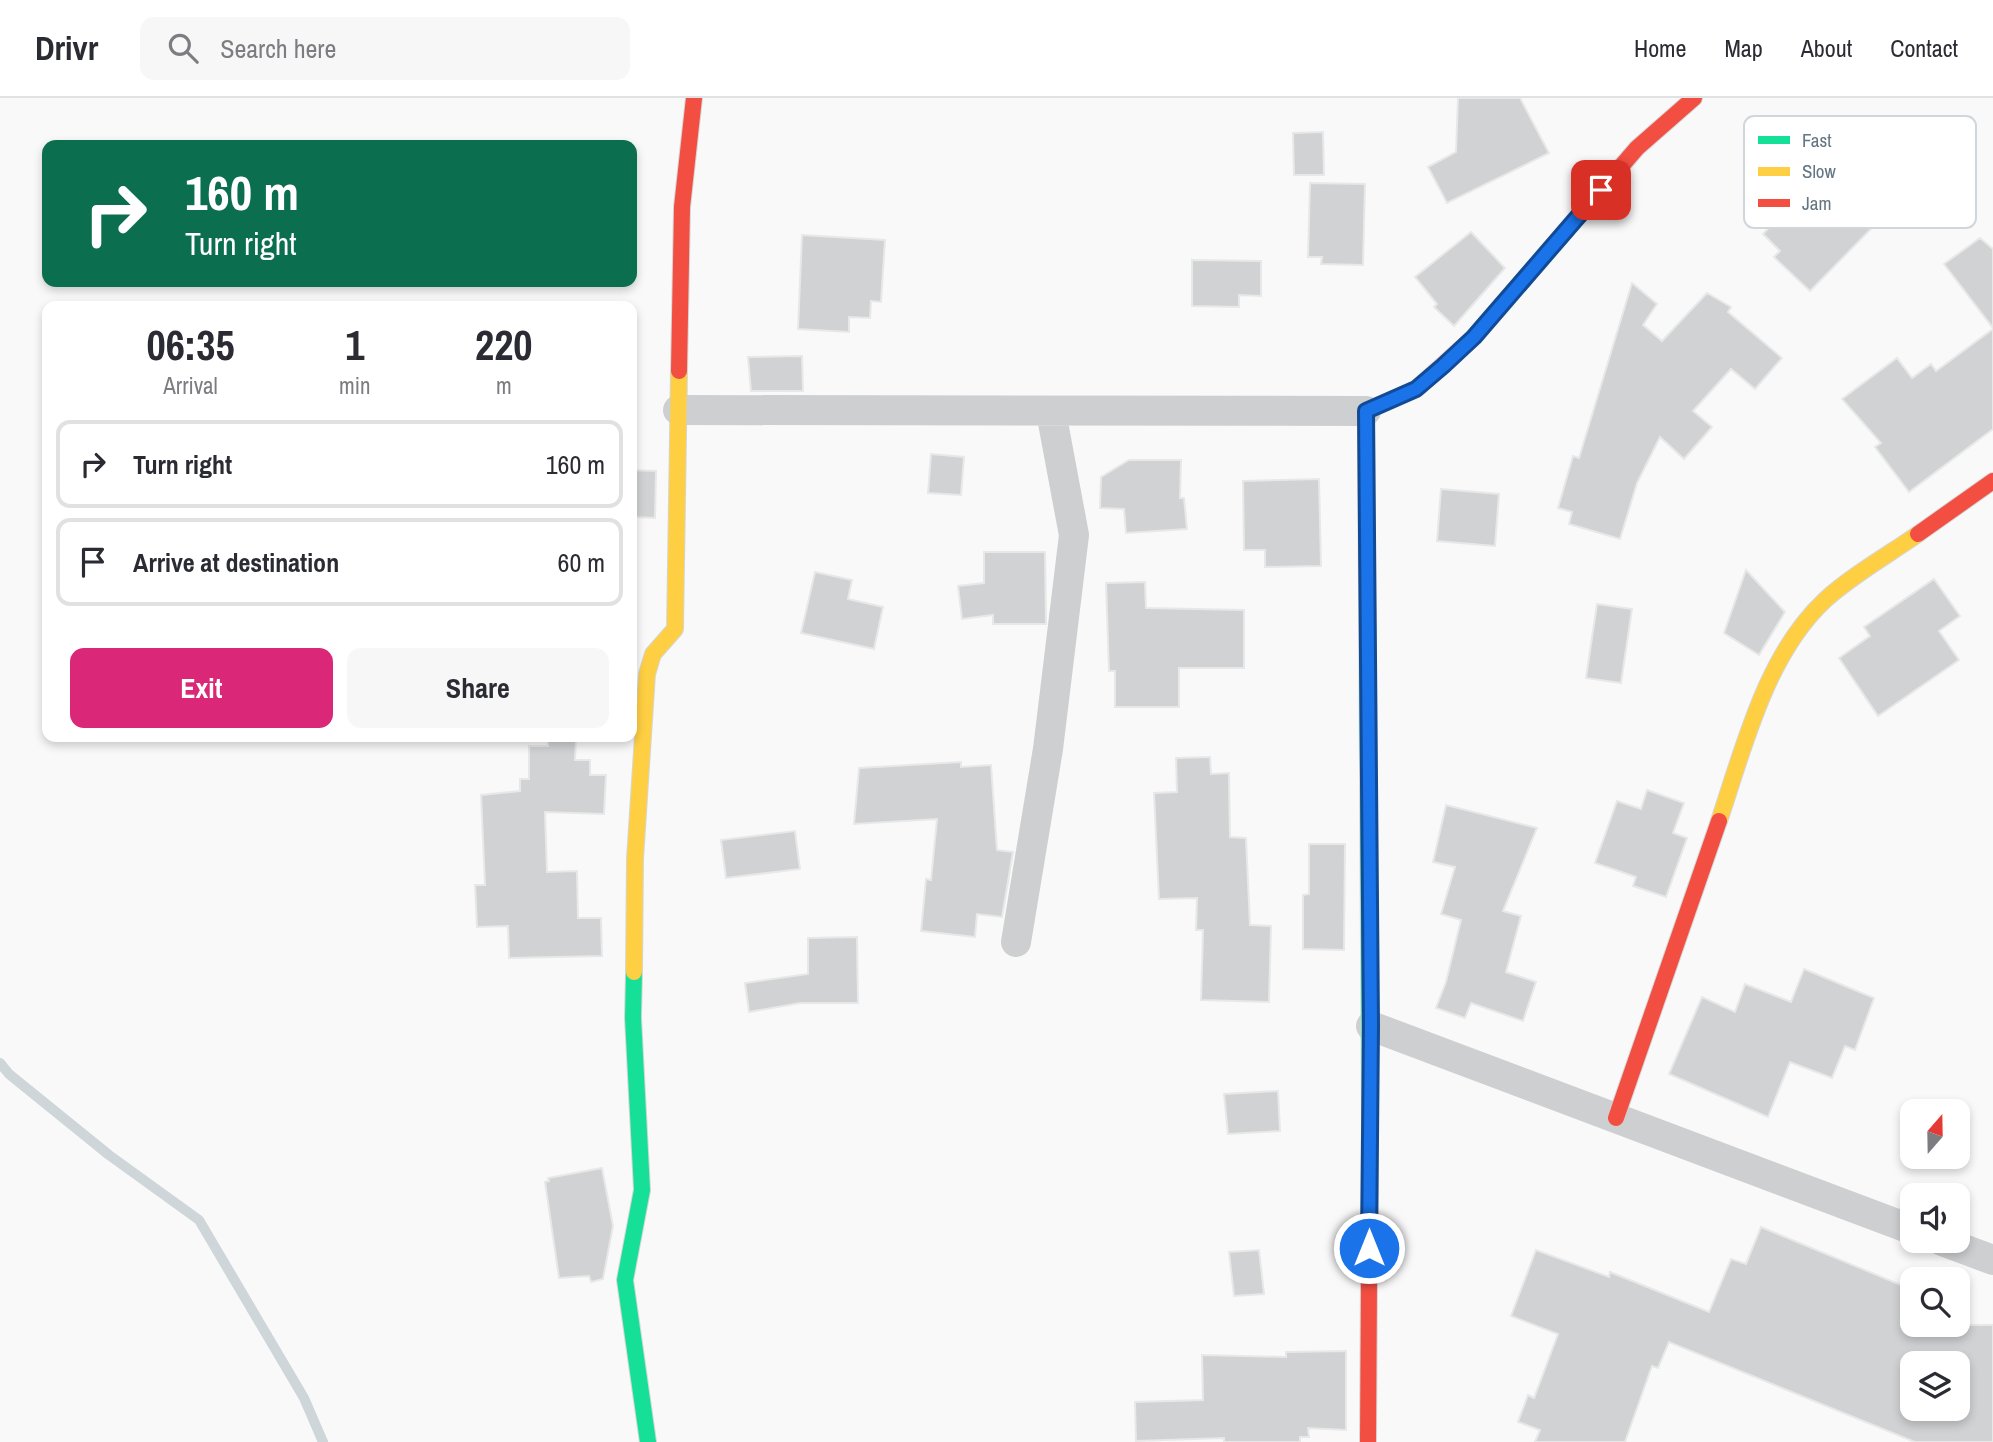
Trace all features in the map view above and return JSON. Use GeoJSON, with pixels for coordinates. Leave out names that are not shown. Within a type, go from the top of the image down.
{"type":"FeatureCollection","features":[{"type":"Feature","properties":{"kind":"street"},"geometry":{"type":"LineString","coordinates":[[648,1442],[625,1280],[642,1190],[634,1017],[635,859],[646,674],[653,654],[675,629],[682,207],[694,98]]}},
{"type":"Feature","properties":{"kind":"street"},"geometry":{"type":"LineString","coordinates":[[678,411],[1366,411],[1416,389],[1474,337],[1637,148],[1694,98]]}},
{"type":"Feature","properties":{"kind":"street"},"geometry":{"type":"LineString","coordinates":[[1366,411],[1371,1026],[1368,1442]]}},
{"type":"Feature","properties":{"kind":"street"},"geometry":{"type":"LineString","coordinates":[[1016,942],[1048,749],[1074,534],[1051,412]]}},
{"type":"Feature","properties":{"kind":"street"},"geometry":{"type":"LineString","coordinates":[[1616,1118],[1763,692],[1792,641],[1825,600],[1993,481]]}},
{"type":"Feature","properties":{"kind":"street"},"geometry":{"type":"LineString","coordinates":[[1371,1026],[1900,1225]]}},
{"type":"Feature","properties":{"kind":"street"},"geometry":{"type":"LineString","coordinates":[[1970,1251],[1993,1260]]}},
{"type":"Feature","properties":{"kind":"building"},"geometry":{"type":"Polygon","coordinates":[[[1458,98],[1520,98],[1549,153],[1447,203],[1428,167],[1456,152],[1458,98]]]}},
{"type":"Feature","properties":{"kind":"building"},"geometry":{"type":"Polygon","coordinates":[[[1323,132],[1324,175],[1294,175],[1293,133],[1323,132]]]}},
{"type":"Feature","properties":{"kind":"building"},"geometry":{"type":"Polygon","coordinates":[[[1310,183],[1365,184],[1363,265],[1321,264],[1322,257],[1308,257],[1310,183]]]}},
{"type":"Feature","properties":{"kind":"building"},"geometry":{"type":"Polygon","coordinates":[[[1769,228],[1872,228],[1810,291],[1774,257],[1780,251],[1763,234],[1769,228]]]}},
{"type":"Feature","properties":{"kind":"building"},"geometry":{"type":"Polygon","coordinates":[[[1471,232],[1505,268],[1454,326],[1434,307],[1437,304],[1415,277],[1471,232]]]}},
{"type":"Feature","properties":{"kind":"building"},"geometry":{"type":"Polygon","coordinates":[[[802,235],[885,240],[881,302],[871,301],[870,318],[849,317],[849,332],[798,329],[802,235]]]}},
{"type":"Feature","properties":{"kind":"building"},"geometry":{"type":"Polygon","coordinates":[[[1980,238],[1993,249],[1993,328],[1944,264],[1980,238]]]}},
{"type":"Feature","properties":{"kind":"building"},"geometry":{"type":"Polygon","coordinates":[[[1192,260],[1261,261],[1261,296],[1239,295],[1239,307],[1192,306],[1192,260]]]}},
{"type":"Feature","properties":{"kind":"building"},"geometry":{"type":"Polygon","coordinates":[[[1632,283],[1657,304],[1643,325],[1662,341],[1707,293],[1731,307],[1728,312],[1782,358],[1755,389],[1731,369],[1693,411],[1712,427],[1684,459],[1660,437],[1637,483],[1620,539],[1569,524],[1572,512],[1558,508],[1573,456],[1579,458],[1632,283]]]}},
{"type":"Feature","properties":{"kind":"building"},"geometry":{"type":"Polygon","coordinates":[[[1993,329],[1993,429],[1909,492],[1875,447],[1881,443],[1842,399],[1897,358],[1912,378],[1931,364],[1936,371],[1993,329]]]}},
{"type":"Feature","properties":{"kind":"building"},"geometry":{"type":"Polygon","coordinates":[[[802,356],[803,391],[751,391],[748,357],[802,356]]]}},
{"type":"Feature","properties":{"kind":"building"},"geometry":{"type":"Polygon","coordinates":[[[931,454],[964,457],[961,495],[928,493],[931,454]]]}},
{"type":"Feature","properties":{"kind":"building"},"geometry":{"type":"Polygon","coordinates":[[[1129,460],[1181,460],[1180,498],[1184,498],[1187,529],[1126,533],[1124,509],[1100,508],[1101,477],[1129,460]]]}},
{"type":"Feature","properties":{"kind":"building"},"geometry":{"type":"Polygon","coordinates":[[[637,470],[656,471],[655,518],[637,517],[637,470]]]}},
{"type":"Feature","properties":{"kind":"building"},"geometry":{"type":"Polygon","coordinates":[[[1319,479],[1321,566],[1265,567],[1265,550],[1244,550],[1243,481],[1319,479]]]}},
{"type":"Feature","properties":{"kind":"building"},"geometry":{"type":"Polygon","coordinates":[[[1441,489],[1499,494],[1495,546],[1437,541],[1441,489]]]}},
{"type":"Feature","properties":{"kind":"building"},"geometry":{"type":"Polygon","coordinates":[[[984,552],[1045,552],[1046,624],[993,624],[993,615],[962,619],[958,586],[984,583],[984,552]]]}},
{"type":"Feature","properties":{"kind":"building"},"geometry":{"type":"Polygon","coordinates":[[[1746,570],[1785,612],[1759,655],[1724,633],[1746,570]]]}},
{"type":"Feature","properties":{"kind":"building"},"geometry":{"type":"Polygon","coordinates":[[[815,572],[852,580],[848,599],[883,607],[874,649],[801,633],[815,572]]]}},
{"type":"Feature","properties":{"kind":"building"},"geometry":{"type":"Polygon","coordinates":[[[1934,579],[1960,616],[1939,631],[1959,660],[1878,716],[1839,658],[1870,636],[1864,627],[1934,579]]]}},
{"type":"Feature","properties":{"kind":"building"},"geometry":{"type":"Polygon","coordinates":[[[1145,582],[1146,608],[1244,610],[1244,668],[1179,668],[1179,707],[1115,707],[1115,671],[1109,671],[1106,583],[1145,582]]]}},
{"type":"Feature","properties":{"kind":"building"},"geometry":{"type":"Polygon","coordinates":[[[1597,604],[1632,609],[1621,683],[1586,678],[1597,604]]]}},
{"type":"Feature","properties":{"kind":"building"},"geometry":{"type":"Polygon","coordinates":[[[548,742],[576,742],[575,760],[590,760],[590,775],[606,775],[604,814],[545,812],[547,872],[577,871],[578,918],[601,918],[602,956],[509,958],[508,926],[477,927],[475,885],[485,885],[481,795],[520,791],[520,779],[529,779],[529,746],[548,746],[548,742]]]}},
{"type":"Feature","properties":{"kind":"building"},"geometry":{"type":"Polygon","coordinates":[[[1210,757],[1211,774],[1229,773],[1230,837],[1246,838],[1250,925],[1271,926],[1269,1002],[1201,1000],[1203,930],[1196,930],[1197,898],[1159,899],[1154,793],[1177,792],[1176,758],[1210,757]]]}},
{"type":"Feature","properties":{"kind":"building"},"geometry":{"type":"Polygon","coordinates":[[[961,762],[961,767],[991,765],[997,850],[1013,852],[1002,917],[977,914],[975,937],[921,931],[926,879],[931,880],[937,819],[854,824],[859,768],[961,762]]]}},
{"type":"Feature","properties":{"kind":"building"},"geometry":{"type":"Polygon","coordinates":[[[1647,790],[1684,803],[1673,833],[1687,838],[1666,897],[1633,886],[1636,877],[1595,863],[1617,801],[1641,809],[1647,790]]]}},
{"type":"Feature","properties":{"kind":"building"},"geometry":{"type":"Polygon","coordinates":[[[1446,805],[1537,828],[1503,911],[1521,916],[1506,972],[1536,982],[1523,1021],[1471,1003],[1465,1018],[1436,1008],[1446,982],[1461,920],[1441,914],[1455,867],[1433,862],[1446,805]]]}},
{"type":"Feature","properties":{"kind":"building"},"geometry":{"type":"Polygon","coordinates":[[[795,831],[800,869],[726,878],[721,840],[795,831]]]}},
{"type":"Feature","properties":{"kind":"building"},"geometry":{"type":"Polygon","coordinates":[[[1309,844],[1345,844],[1344,950],[1303,949],[1303,895],[1309,894],[1309,844]]]}},
{"type":"Feature","properties":{"kind":"building"},"geometry":{"type":"Polygon","coordinates":[[[857,937],[858,1003],[800,1003],[749,1012],[745,983],[808,974],[808,938],[857,937]]]}},
{"type":"Feature","properties":{"kind":"building"},"geometry":{"type":"Polygon","coordinates":[[[1804,969],[1874,998],[1855,1050],[1845,1046],[1832,1078],[1790,1062],[1768,1117],[1669,1074],[1702,997],[1735,1012],[1745,984],[1791,1002],[1804,969]]]}},
{"type":"Feature","properties":{"kind":"building"},"geometry":{"type":"Polygon","coordinates":[[[1278,1091],[1280,1131],[1228,1134],[1224,1094],[1278,1091]]]}},
{"type":"Feature","properties":{"kind":"building"},"geometry":{"type":"Polygon","coordinates":[[[602,1168],[613,1226],[603,1279],[591,1282],[589,1276],[559,1278],[545,1182],[549,1181],[548,1178],[602,1168]]]}},
{"type":"Feature","properties":{"kind":"building"},"geometry":{"type":"Polygon","coordinates":[[[1761,1227],[1900,1285],[1900,1337],[1970,1337],[1970,1325],[1993,1325],[1993,1442],[1915,1442],[1669,1342],[1658,1368],[1652,1366],[1625,1442],[1535,1442],[1540,1430],[1518,1422],[1528,1395],[1534,1398],[1558,1334],[1511,1316],[1536,1250],[1609,1277],[1610,1272],[1709,1312],[1731,1259],[1746,1264],[1761,1227]]]}},
{"type":"Feature","properties":{"kind":"building"},"geometry":{"type":"Polygon","coordinates":[[[1259,1250],[1264,1294],[1234,1296],[1229,1252],[1259,1250]]]}},
{"type":"Feature","properties":{"kind":"building"},"geometry":{"type":"Polygon","coordinates":[[[1346,1351],[1346,1430],[1308,1428],[1309,1437],[1300,1437],[1300,1442],[1224,1442],[1224,1438],[1136,1441],[1135,1402],[1203,1400],[1202,1355],[1286,1357],[1286,1352],[1346,1351]]]}},
{"type":"Feature","properties":{"kind":"waterway"},"geometry":{"type":"LineString","coordinates":[[0,1063],[9,1074],[109,1155],[199,1220],[304,1398],[323,1442]]}},
{"type":"Feature","properties":{"kind":"traffic: fast"},"geometry":{"type":"LineString","coordinates":[[1367,595],[1370,1121]]}},
{"type":"Feature","properties":{"kind":"traffic: fast"},"geometry":{"type":"LineString","coordinates":[[634,972],[633,1018],[642,1190],[625,1280],[648,1442]]}},
{"type":"Feature","properties":{"kind":"traffic: slow"},"geometry":{"type":"LineString","coordinates":[[634,972],[635,859],[647,674],[653,654],[675,629],[679,371]]}},
{"type":"Feature","properties":{"kind":"traffic: slow"},"geometry":{"type":"LineString","coordinates":[[1719,821],[1759,703],[1787,647],[1805,622],[1835,591],[1918,534]]}},
{"type":"Feature","properties":{"kind":"traffic: jam"},"geometry":{"type":"LineString","coordinates":[[679,371],[682,207],[694,98]]}},
{"type":"Feature","properties":{"kind":"traffic: jam"},"geometry":{"type":"LineString","coordinates":[[1367,595],[1366,411],[1416,389],[1474,337],[1637,148],[1694,98]]}},
{"type":"Feature","properties":{"kind":"traffic: jam"},"geometry":{"type":"LineString","coordinates":[[1918,534],[1993,481]]}},
{"type":"Feature","properties":{"kind":"traffic: jam"},"geometry":{"type":"LineString","coordinates":[[1616,1118],[1719,821]]}},
{"type":"Feature","properties":{"kind":"traffic: jam"},"geometry":{"type":"LineString","coordinates":[[1368,1442],[1370,1121]]}},
{"type":"Feature","properties":{"kind":"route"},"geometry":{"type":"LineString","coordinates":[[1369,1248],[1371,1026],[1366,411],[1416,389],[1474,337],[1601,190]]}}]}
